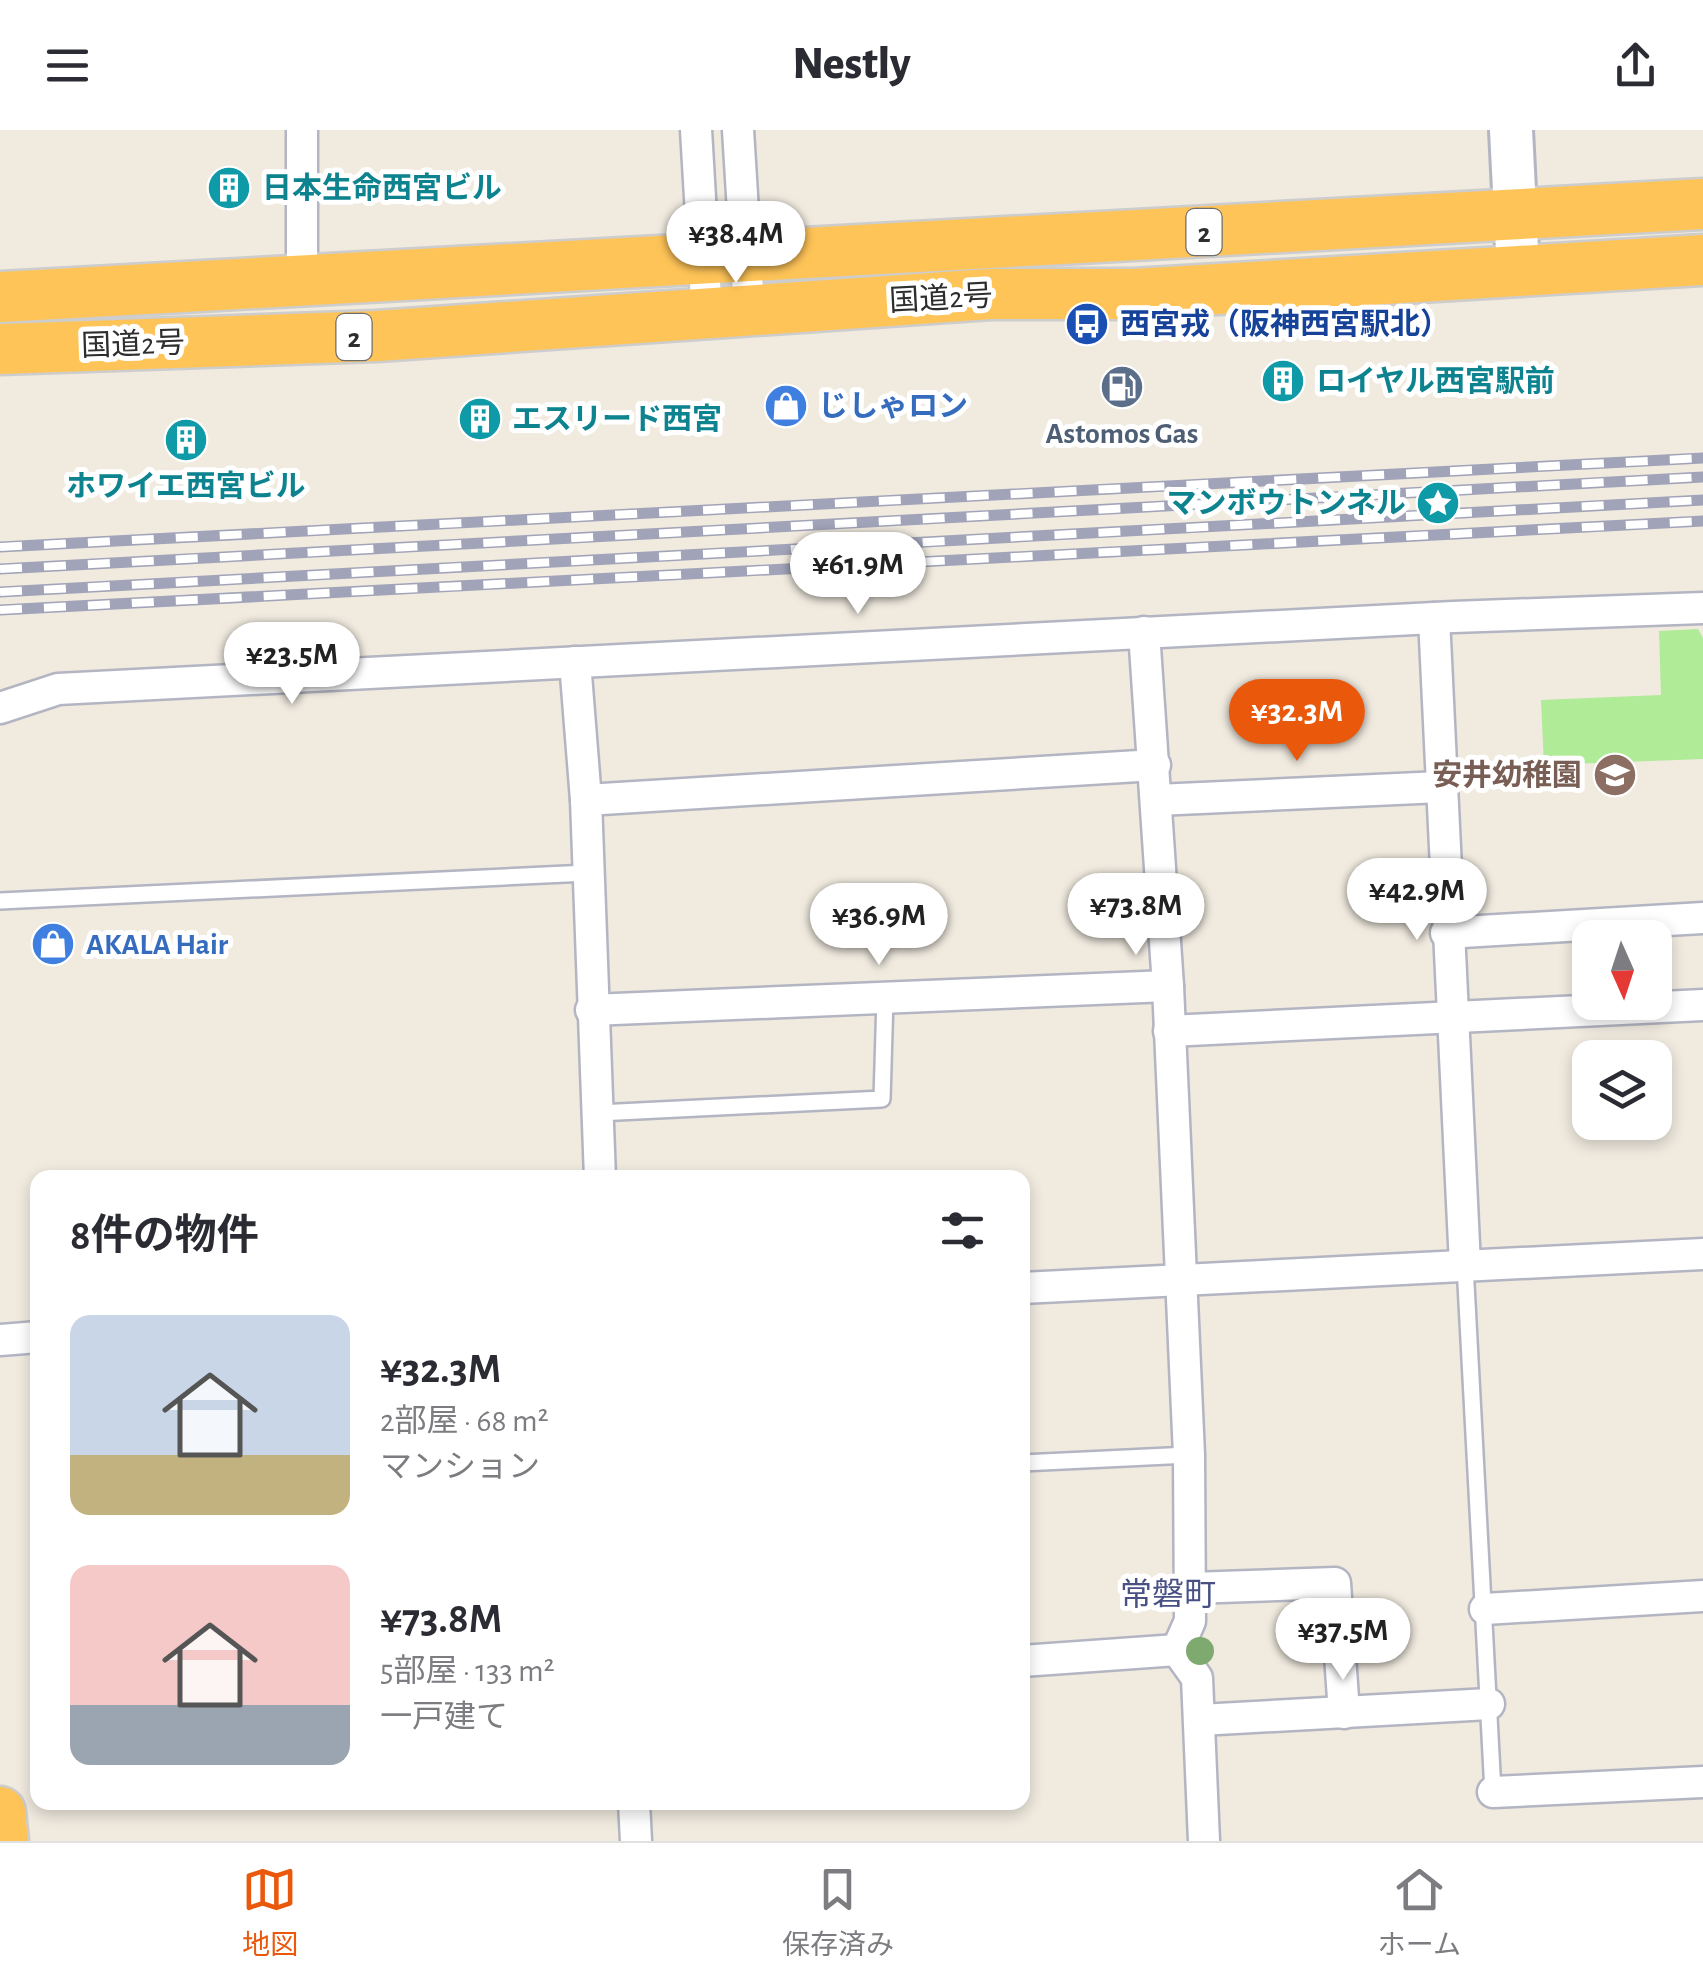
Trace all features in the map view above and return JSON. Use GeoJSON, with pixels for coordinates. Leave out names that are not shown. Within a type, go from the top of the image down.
{"type":"FeatureCollection","features":[{"type":"Feature","properties":{"kind":"highway","name":"国道2号"},"geometry":{"type":"LineString","coordinates":[[0,297],[1703,204]]}},
{"type":"Feature","properties":{"kind":"highway","name":"国道2号"},"geometry":{"type":"LineString","coordinates":[[0,348],[377,336],[990,294],[1134,294],[1703,260]]}},
{"type":"Feature","properties":{"kind":"highway"},"geometry":{"type":"LineString","coordinates":[[0,1812],[3,1841]]}},
{"type":"Feature","properties":{"kind":"main road"},"geometry":{"type":"LineString","coordinates":[[1511,130],[1518,270]]}},
{"type":"Feature","properties":{"kind":"street"},"geometry":{"type":"LineString","coordinates":[[302,130],[302,280]]}},
{"type":"Feature","properties":{"kind":"street"},"geometry":{"type":"LineString","coordinates":[[696,130],[725,257],[728,313]]}},
{"type":"Feature","properties":{"kind":"street"},"geometry":{"type":"LineString","coordinates":[[728,313],[725,257],[738,130]]}},
{"type":"Feature","properties":{"kind":"street"},"geometry":{"type":"LineString","coordinates":[[0,708],[58,689],[1144,632],[1703,608]]}},
{"type":"Feature","properties":{"kind":"street"},"geometry":{"type":"LineString","coordinates":[[1434,618],[1446,933],[1465,1265]]}},
{"type":"Feature","properties":{"kind":"street"},"geometry":{"type":"LineString","coordinates":[[1144,632],[1168,986],[1189,1455],[1192,1588],[1190,1620],[1177,1650]]}},
{"type":"Feature","properties":{"kind":"street"},"geometry":{"type":"LineString","coordinates":[[575,662],[586,800],[600,1170]]}},
{"type":"Feature","properties":{"kind":"street"},"geometry":{"type":"LineString","coordinates":[[586,800],[1155,765]]}},
{"type":"Feature","properties":{"kind":"street"},"geometry":{"type":"LineString","coordinates":[[1157,800],[1441,787]]}},
{"type":"Feature","properties":{"kind":"street"},"geometry":{"type":"LineString","coordinates":[[1446,933],[1703,918]]}},
{"type":"Feature","properties":{"kind":"street"},"geometry":{"type":"LineString","coordinates":[[592,1010],[1168,986]]}},
{"type":"Feature","properties":{"kind":"street"},"geometry":{"type":"LineString","coordinates":[[1169,1030],[1703,1005]]}},
{"type":"Feature","properties":{"kind":"street"},"geometry":{"type":"LineString","coordinates":[[1030,1288],[1703,1254]]}},
{"type":"Feature","properties":{"kind":"street"},"geometry":{"type":"LineString","coordinates":[[0,1340],[30,1338]]}},
{"type":"Feature","properties":{"kind":"street"},"geometry":{"type":"LineString","coordinates":[[1192,1588],[1335,1583],[1344,1713]]}},
{"type":"Feature","properties":{"kind":"street"},"geometry":{"type":"LineString","coordinates":[[1485,1610],[1703,1596]]}},
{"type":"Feature","properties":{"kind":"street"},"geometry":{"type":"LineString","coordinates":[[1030,1660],[1177,1650]]}},
{"type":"Feature","properties":{"kind":"street"},"geometry":{"type":"LineString","coordinates":[[1177,1650],[1197,1678],[1204,1841]]}},
{"type":"Feature","properties":{"kind":"street"},"geometry":{"type":"LineString","coordinates":[[1200,1720],[1489,1704]]}},
{"type":"Feature","properties":{"kind":"street"},"geometry":{"type":"LineString","coordinates":[[1493,1792],[1703,1782]]}},
{"type":"Feature","properties":{"kind":"street"},"geometry":{"type":"LineString","coordinates":[[634,1810],[636,1841]]}},
{"type":"Feature","properties":{"kind":"lane"},"geometry":{"type":"LineString","coordinates":[[0,900],[587,873]]}},
{"type":"Feature","properties":{"kind":"lane"},"geometry":{"type":"LineString","coordinates":[[598,1114],[882,1099],[885,998]]}},
{"type":"Feature","properties":{"kind":"lane"},"geometry":{"type":"LineString","coordinates":[[1465,1265],[1493,1792]]}},
{"type":"Feature","properties":{"kind":"lane"},"geometry":{"type":"LineString","coordinates":[[1030,1464],[1189,1455]]}},
{"type":"Feature","properties":{"kind":"green space"},"geometry":{"type":"Polygon","coordinates":[[[1698,629],[1703,638],[1703,759],[1544,765],[1541,700],[1661,695],[1659,631],[1698,629]]]}},
{"type":"Feature","properties":{"kind":"railway"},"geometry":{"type":"LineString","coordinates":[[0,547],[1703,458]]}},
{"type":"Feature","properties":{"kind":"railway"},"geometry":{"type":"LineString","coordinates":[[0,569],[1703,477]]}},
{"type":"Feature","properties":{"kind":"railway"},"geometry":{"type":"LineString","coordinates":[[0,592],[1703,500]]}},
{"type":"Feature","properties":{"kind":"railway"},"geometry":{"type":"LineString","coordinates":[[0,610],[1703,521]]}},
{"type":"Feature","properties":{"kind":"place","name":"日本生命西宮ビル"},"geometry":{"type":"Point","coordinates":[229,188]}},
{"type":"Feature","properties":{"kind":"place","name":"西宮戎（阪神西宮駅北）"},"geometry":{"type":"Point","coordinates":[1087,324]}},
{"type":"Feature","properties":{"kind":"place","name":"ロイヤル西宮駅前"},"geometry":{"type":"Point","coordinates":[1283,381]}},
{"type":"Feature","properties":{"kind":"place","name":"Astomos Gas"},"geometry":{"type":"Point","coordinates":[1122,387]}},
{"type":"Feature","properties":{"kind":"place","name":"じしゃロン"},"geometry":{"type":"Point","coordinates":[786,406]}},
{"type":"Feature","properties":{"kind":"place","name":"エスリード西宮"},"geometry":{"type":"Point","coordinates":[480,419]}},
{"type":"Feature","properties":{"kind":"place","name":"ホワイエ西宮ビル"},"geometry":{"type":"Point","coordinates":[186,440]}},
{"type":"Feature","properties":{"kind":"place","name":"マンボウトンネル"},"geometry":{"type":"Point","coordinates":[1438,503]}},
{"type":"Feature","properties":{"kind":"place","name":"安井幼稚園"},"geometry":{"type":"Point","coordinates":[1615,775]}},
{"type":"Feature","properties":{"kind":"place","name":"AKALA Hair"},"geometry":{"type":"Point","coordinates":[53,944]}},
{"type":"Feature","properties":{"kind":"district","name":"常磐町"},"geometry":{"type":"Point","coordinates":[1168,1594]}}]}
